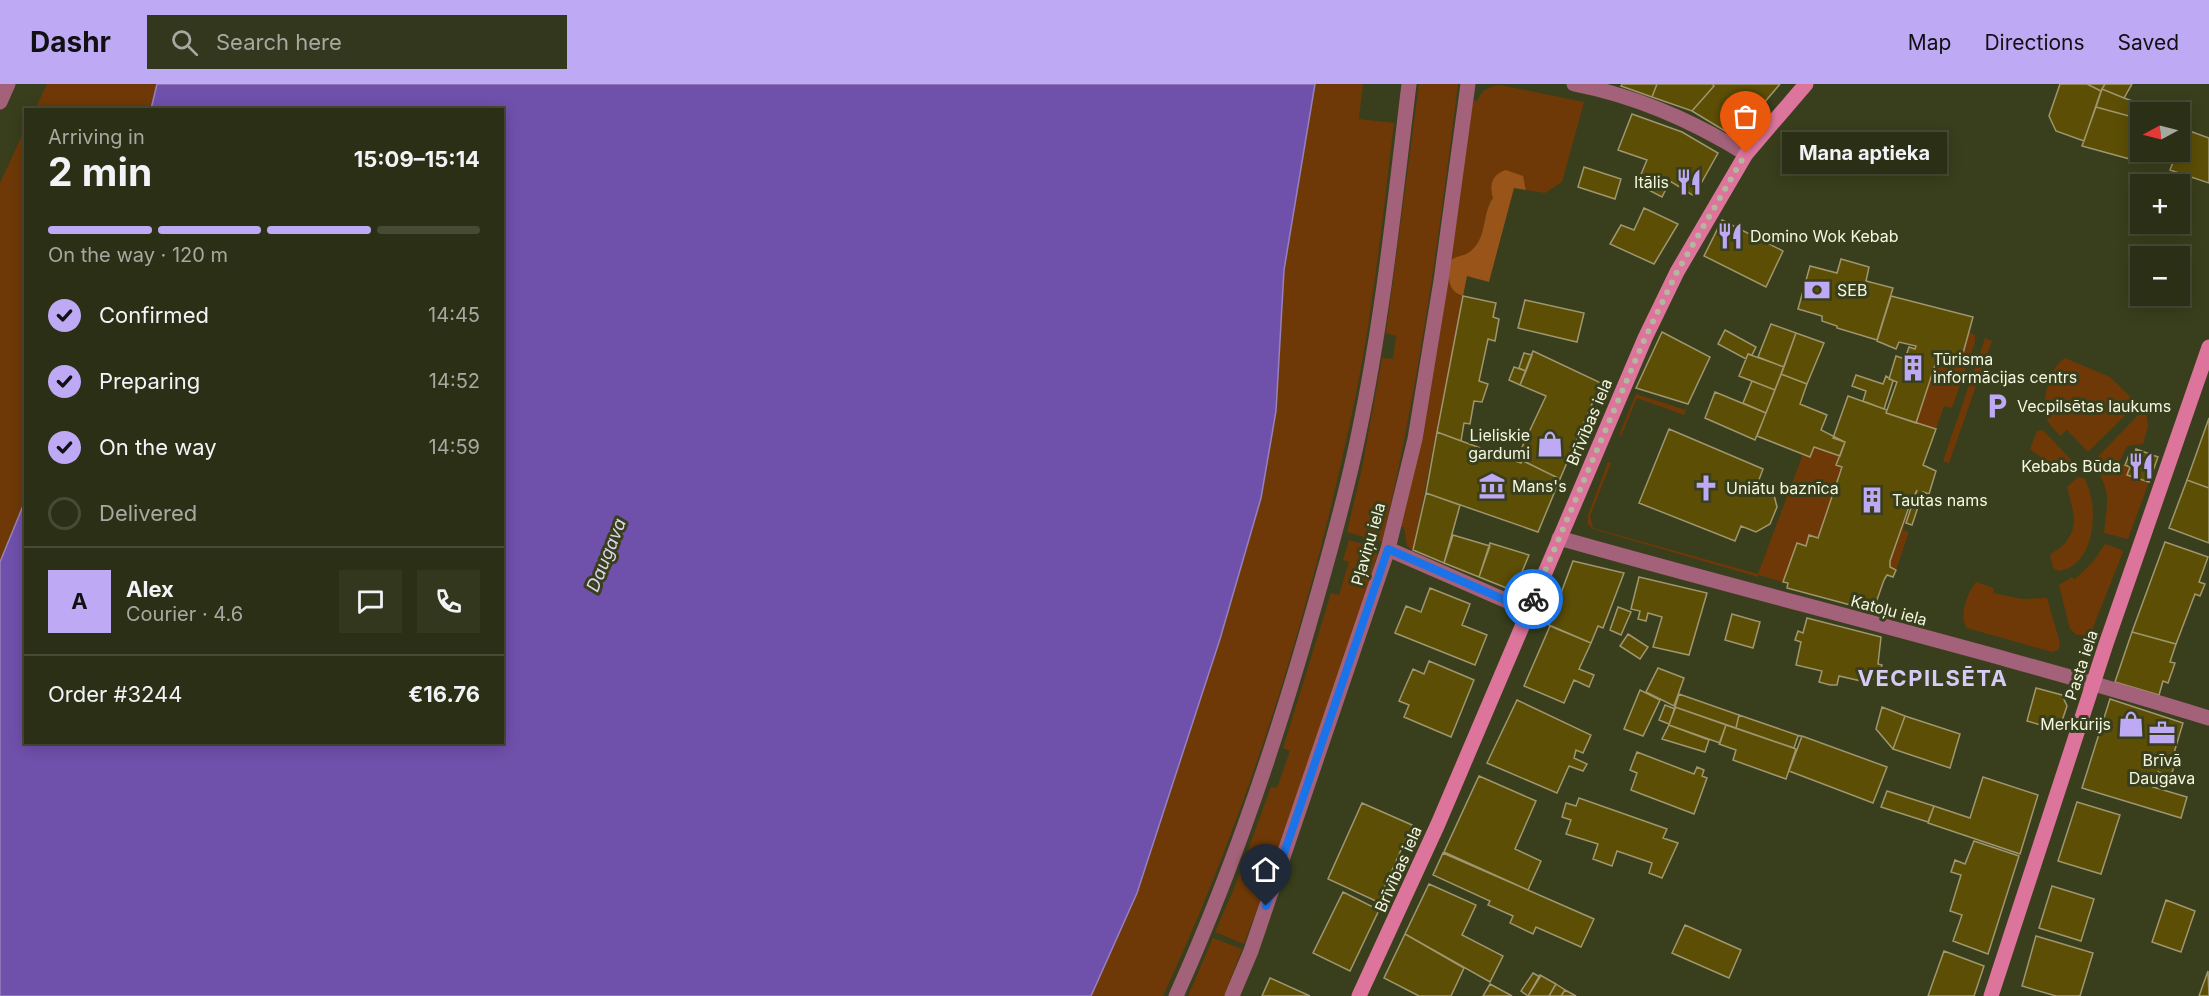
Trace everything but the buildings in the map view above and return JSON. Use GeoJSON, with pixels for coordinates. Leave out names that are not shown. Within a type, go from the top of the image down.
{"type":"FeatureCollection","features":[{"type":"Feature","properties":{"kind":"main road","name":"Brīvības iela"},"geometry":{"type":"LineString","coordinates":[[1359,996],[1438,824],[1645,338],[1677,272],[1746,153],[1806,84]]}},
{"type":"Feature","properties":{"kind":"main road","name":"Pasta iela"},"geometry":{"type":"LineString","coordinates":[[1991,996],[2094,682],[2209,347]]}},
{"type":"Feature","properties":{"kind":"street"},"geometry":{"type":"LineString","coordinates":[[0,102],[8,84]]}},
{"type":"Feature","properties":{"kind":"street"},"geometry":{"type":"LineString","coordinates":[[1176,996],[1205,932],[1283,716],[1335,532],[1359,433],[1383,299],[1409,84]]}},
{"type":"Feature","properties":{"kind":"street","name":"Pļaviņu iela"},"geometry":{"type":"LineString","coordinates":[[1232,996],[1251,951],[1388,549],[1414,439],[1441,280],[1468,84]]}},
{"type":"Feature","properties":{"kind":"street"},"geometry":{"type":"LineString","coordinates":[[1574,84],[1645,103],[1692,122],[1746,153]]}},
{"type":"Feature","properties":{"kind":"street","name":"Katoļu iela"},"geometry":{"type":"LineString","coordinates":[[1559,538],[1929,640],[2094,682],[2209,718]]}},
{"type":"Feature","properties":{"kind":"street"},"geometry":{"type":"LineString","coordinates":[[1388,549],[1528,610]]}},
{"type":"Feature","properties":{"kind":"shaded area"},"geometry":{"type":"Polygon","coordinates":[[[47,84],[157,84],[151,108],[35,108],[47,84]]]}},
{"type":"Feature","properties":{"kind":"shaded area"},"geometry":{"type":"Polygon","coordinates":[[[1315,84],[1363,84],[1359,119],[1394,123],[1368,327],[1356,394],[1321,548],[1277,700],[1252,775],[1225,850],[1163,996],[1091,996],[1137,893],[1220,639],[1261,498],[1276,411],[1284,270],[1315,84]]]}},
{"type":"Feature","properties":{"kind":"shaded area"},"geometry":{"type":"Polygon","coordinates":[[[1419,84],[1458,84],[1417,371],[1382,542],[1347,532],[1362,468],[1382,358],[1393,359],[1396,336],[1386,333],[1419,84]]]}},
{"type":"Feature","properties":{"kind":"shaded area"},"geometry":{"type":"Polygon","coordinates":[[[1500,85],[1584,102],[1562,182],[1545,193],[1526,190],[1526,184],[1491,190],[1493,198],[1479,241],[1468,253],[1451,260],[1472,100],[1477,101],[1486,89],[1500,85]]]}},
{"type":"Feature","properties":{"kind":"shaded area"},"geometry":{"type":"Polygon","coordinates":[[[24,131],[24,503],[0,562],[0,183],[24,131]]]}},
{"type":"Feature","properties":{"kind":"shaded area"},"geometry":{"type":"Polygon","coordinates":[[[1506,170],[1523,176],[1526,190],[1514,188],[1489,282],[1467,276],[1463,296],[1457,294],[1451,286],[1449,276],[1451,260],[1468,253],[1479,241],[1493,198],[1491,189],[1493,181],[1498,174],[1506,170]]]}},
{"type":"Feature","properties":{"kind":"shaded area"},"geometry":{"type":"Polygon","coordinates":[[[1448,275],[1458,295],[1463,296],[1413,550],[1407,546],[1404,527],[1401,527],[1448,275]]]}},
{"type":"Feature","properties":{"kind":"shaded area"},"geometry":{"type":"Polygon","coordinates":[[[1969,332],[1975,335],[1975,342],[1952,408],[1944,406],[1936,429],[1916,423],[1938,351],[1962,357],[1969,332]]]}},
{"type":"Feature","properties":{"kind":"shaded area"},"geometry":{"type":"Polygon","coordinates":[[[1985,338],[1992,341],[1949,463],[1943,461],[1985,338]]]}},
{"type":"Feature","properties":{"kind":"shaded area"},"geometry":{"type":"Polygon","coordinates":[[[2065,358],[2110,377],[2136,402],[2134,407],[2088,452],[2067,430],[2060,436],[2046,416],[2045,401],[2048,384],[2055,368],[2065,358]]]}},
{"type":"Feature","properties":{"kind":"shaded area"},"geometry":{"type":"Polygon","coordinates":[[[1636,394],[1686,410],[1684,415],[1637,398],[1621,436],[1619,435],[1636,394]]]}},
{"type":"Feature","properties":{"kind":"shaded area"},"geometry":{"type":"Polygon","coordinates":[[[2146,411],[2148,426],[2143,444],[2127,446],[2119,463],[2130,467],[2128,475],[2149,482],[2128,539],[2104,533],[2106,489],[2092,463],[2141,412],[2146,411]]]}},
{"type":"Feature","properties":{"kind":"shaded area"},"geometry":{"type":"Polygon","coordinates":[[[2043,430],[2073,462],[2074,466],[2065,475],[2030,449],[2037,431],[2043,430]]]}},
{"type":"Feature","properties":{"kind":"shaded area"},"geometry":{"type":"Polygon","coordinates":[[[1814,447],[1840,456],[1836,465],[1842,467],[1818,538],[1809,536],[1806,546],[1797,543],[1783,582],[1759,575],[1758,577],[1593,529],[1588,524],[1588,515],[1608,462],[1611,463],[1590,516],[1593,528],[1758,574],[1803,454],[1810,456],[1814,447]]]}},
{"type":"Feature","properties":{"kind":"shaded area"},"geometry":{"type":"Polygon","coordinates":[[[2078,477],[2084,478],[2089,489],[2093,518],[2091,532],[2081,558],[2071,567],[2059,571],[2053,568],[2050,555],[2065,543],[2073,529],[2074,515],[2067,487],[2078,477]]]}},
{"type":"Feature","properties":{"kind":"shaded area"},"geometry":{"type":"Polygon","coordinates":[[[1917,490],[1903,530],[1909,532],[1896,570],[1890,567],[1890,561],[1917,490]]]}},
{"type":"Feature","properties":{"kind":"shaded area"},"geometry":{"type":"Polygon","coordinates":[[[1349,540],[1379,549],[1335,696],[1244,944],[1215,932],[1233,891],[1271,787],[1277,788],[1290,751],[1283,748],[1331,593],[1339,595],[1349,562],[1343,560],[1349,540]]]}},
{"type":"Feature","properties":{"kind":"shaded area"},"geometry":{"type":"Polygon","coordinates":[[[2105,544],[2123,552],[2092,630],[2086,635],[2077,635],[2070,629],[2059,585],[2072,577],[2074,580],[2093,562],[2105,544]]]}},
{"type":"Feature","properties":{"kind":"shaded area"},"geometry":{"type":"Polygon","coordinates":[[[1976,582],[1994,588],[1993,593],[2022,599],[2047,598],[2060,643],[2058,650],[2052,652],[1967,628],[1964,623],[1964,611],[1967,598],[1976,582]]]}},
{"type":"Feature","properties":{"kind":"shaded area"},"geometry":{"type":"Polygon","coordinates":[[[1213,938],[1242,949],[1224,996],[1188,996],[1213,938]]]}},
{"type":"Feature","properties":{"kind":"water","name":"Daugava"},"geometry":{"type":"Polygon","coordinates":[[[157,84],[1315,84],[1284,270],[1276,411],[1261,498],[1220,639],[1137,893],[1091,996],[0,996],[0,562],[24,503],[24,744],[504,744],[504,108],[151,108],[157,84]]]}},
{"type":"Feature","properties":{"kind":"way so far"},"geometry":{"type":"LineString","coordinates":[[1533,599],[1645,338],[1677,272],[1746,153]]}},
{"type":"Feature","properties":{"kind":"place","name":"Mana aptieka"},"geometry":{"type":"Point","coordinates":[1746,153]}},
{"type":"Feature","properties":{"kind":"place","name":"Itālis"},"geometry":{"type":"Point","coordinates":[1689,182]}},
{"type":"Feature","properties":{"kind":"place","name":"Domino Wok Kebab"},"geometry":{"type":"Point","coordinates":[1730,236]}},
{"type":"Feature","properties":{"kind":"place","name":"SEB"},"geometry":{"type":"Point","coordinates":[1817,290]}},
{"type":"Feature","properties":{"kind":"place","name":"Tūrisma informācijas centrs"},"geometry":{"type":"Point","coordinates":[1913,368]}},
{"type":"Feature","properties":{"kind":"place","name":"Vecpilsētas laukums"},"geometry":{"type":"Point","coordinates":[1997,406]}},
{"type":"Feature","properties":{"kind":"place","name":"Lieliskie gardumi"},"geometry":{"type":"Point","coordinates":[1550,444]}},
{"type":"Feature","properties":{"kind":"place","name":"Kebabs Būda"},"geometry":{"type":"Point","coordinates":[2141,466]}},
{"type":"Feature","properties":{"kind":"place","name":"Mans's"},"geometry":{"type":"Point","coordinates":[1492,486]}},
{"type":"Feature","properties":{"kind":"place","name":"Uniātu baznīca"},"geometry":{"type":"Point","coordinates":[1706,488]}},
{"type":"Feature","properties":{"kind":"place","name":"Tautas nams"},"geometry":{"type":"Point","coordinates":[1872,500]}},
{"type":"Feature","properties":{"kind":"place","name":"Merkūrijs"},"geometry":{"type":"Point","coordinates":[2131,724]}},
{"type":"Feature","properties":{"kind":"place","name":"Brīvā Daugava"},"geometry":{"type":"Point","coordinates":[2162,733]}},
{"type":"Feature","properties":{"kind":"district","name":"VECPILSĒTA"},"geometry":{"type":"Point","coordinates":[1933,678]}},
{"type":"Feature","properties":{"kind":"route"},"geometry":{"type":"LineString","coordinates":[[1266,906],[1388,549],[1528,610],[1533,599]]}}]}
